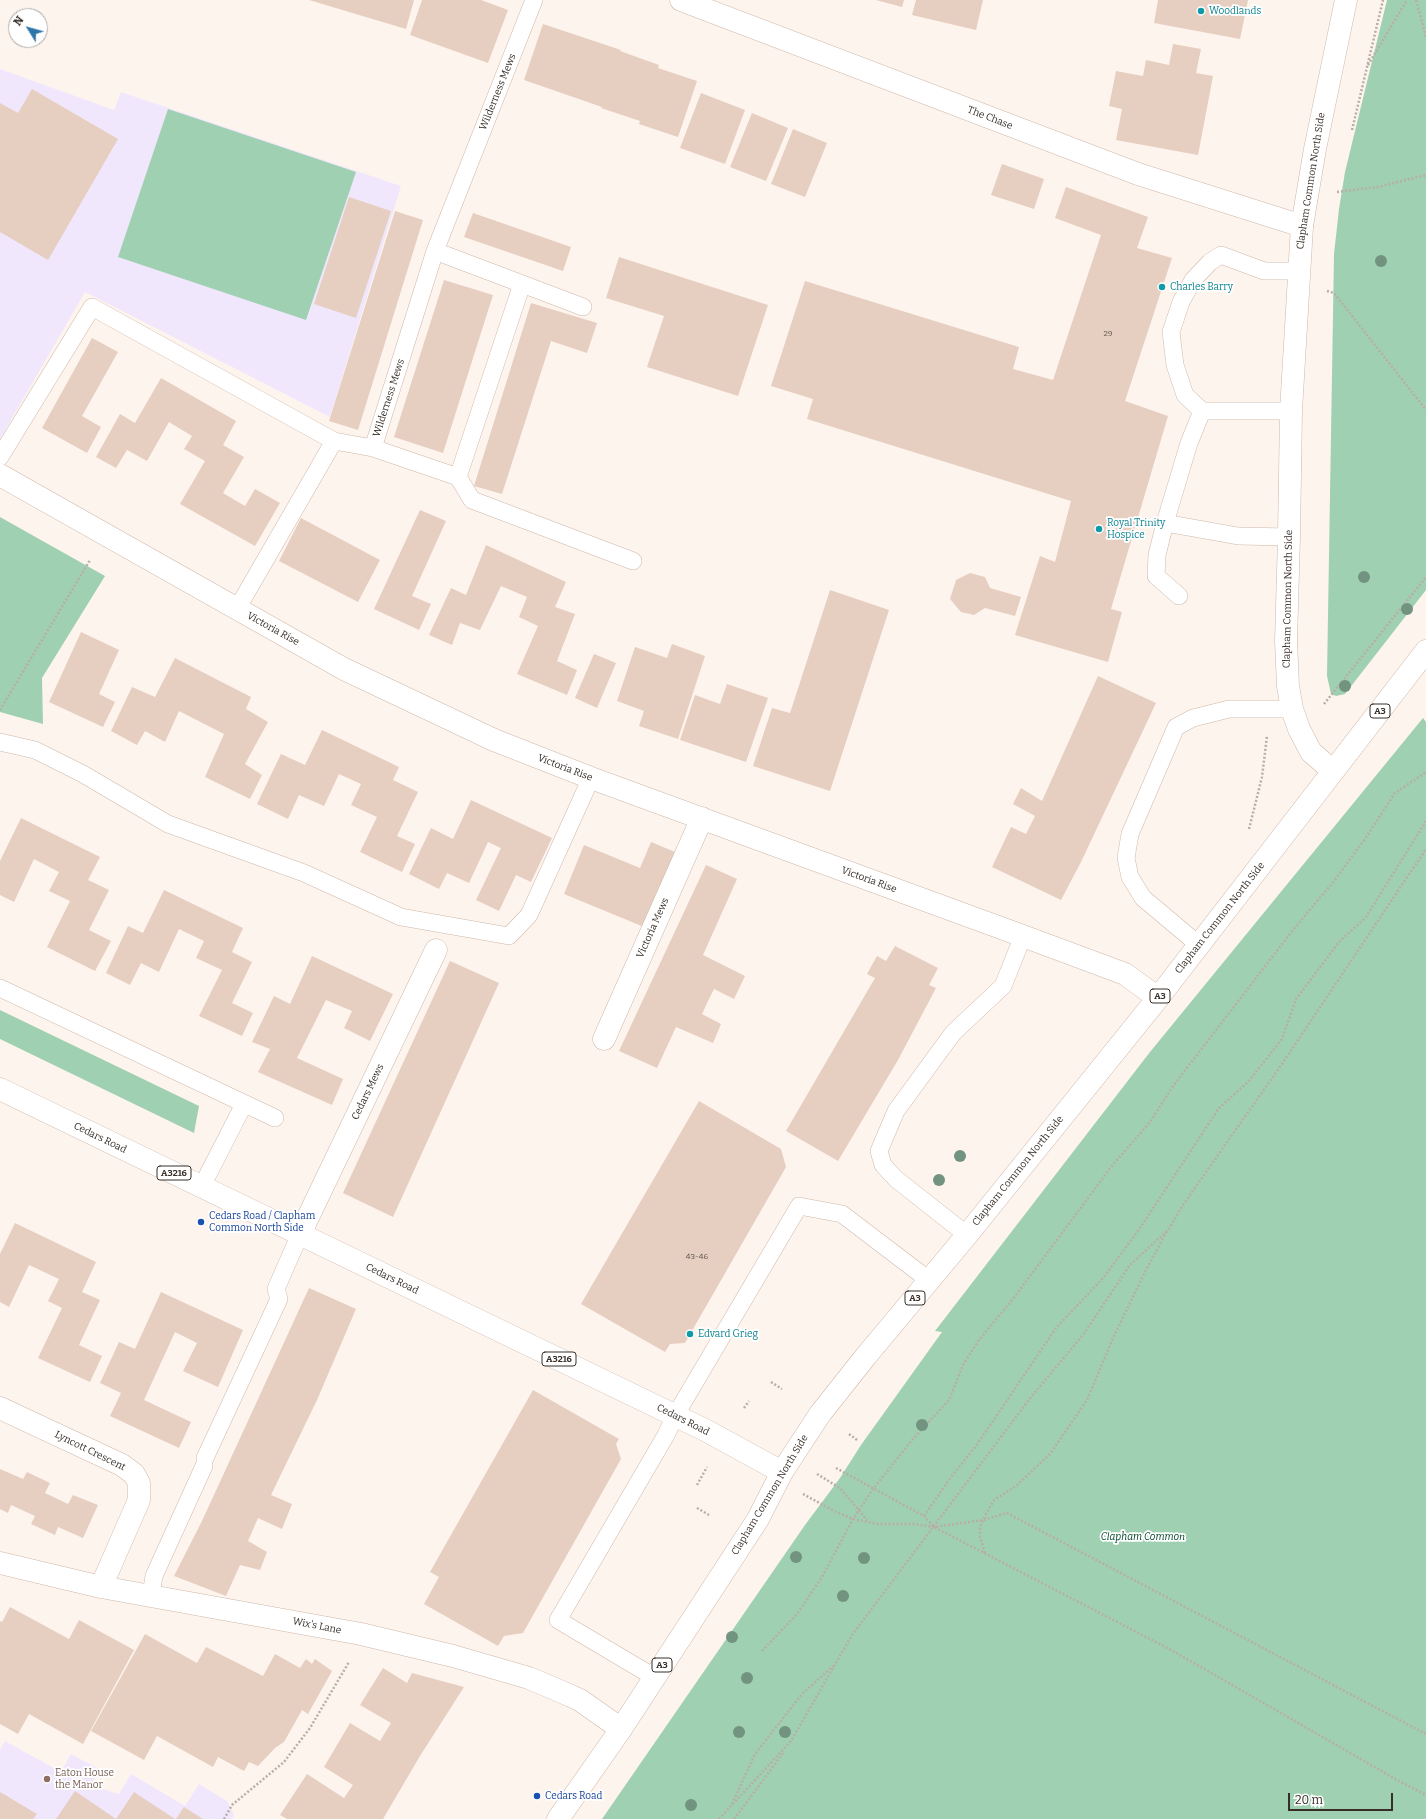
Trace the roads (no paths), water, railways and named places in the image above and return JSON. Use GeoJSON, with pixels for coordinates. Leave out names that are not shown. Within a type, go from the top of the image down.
{"type":"FeatureCollection","features":[{"type":"Feature","properties":{"kind":"main road","name":"The Chase"},"geometry":{"type":"LineString","coordinates":[[681,0],[1138,174],[1302,226]]}},
{"type":"Feature","properties":{"kind":"main road","name":"Clapham Common North Side"},"geometry":{"type":"LineString","coordinates":[[558,1819],[621,1729],[758,1519],[782,1472],[835,1395],[930,1281],[1158,998],[1333,771],[1311,752],[1299,729],[1292,709],[1286,663],[1286,641],[1291,411],[1298,271],[1302,226],[1316,141],[1346,0]]}},
{"type":"Feature","properties":{"kind":"main road","name":"Victoria Rise"},"geometry":{"type":"LineString","coordinates":[[0,476],[106,533],[237,609],[344,668],[494,740],[591,778],[1125,974],[1158,998]]}},
{"type":"Feature","properties":{"kind":"main road","name":"A3"},"geometry":{"type":"LineString","coordinates":[[1333,771],[1426,651]]}},
{"type":"Feature","properties":{"kind":"main road","name":"Victoria Mews"},"geometry":{"type":"LineString","coordinates":[[604,1039],[702,818]]}},
{"type":"Feature","properties":{"kind":"main road","name":"Cedars Mews"},"geometry":{"type":"LineString","coordinates":[[300,1234],[436,950]]}},
{"type":"Feature","properties":{"kind":"main road","name":"Cedars Road"},"geometry":{"type":"LineString","coordinates":[[0,1090],[202,1186],[705,1430],[782,1472]]}},
{"type":"Feature","properties":{"kind":"main road","name":"Lyncott Crescent"},"geometry":{"type":"LineString","coordinates":[[0,1408],[122,1465],[134,1474],[139,1483],[139,1500],[101,1587]]}},
{"type":"Feature","properties":{"kind":"main road","name":"Wix's Lane"},"geometry":{"type":"LineString","coordinates":[[0,1563],[101,1587],[361,1634],[453,1656],[529,1678],[580,1700],[621,1729]]}},
{"type":"Feature","properties":{"kind":"lane","name":"Wilderness Mews"},"geometry":{"type":"LineString","coordinates":[[458,477],[373,448],[435,251],[534,0]]}},
{"type":"Feature","properties":{"kind":"lane"},"geometry":{"type":"LineString","coordinates":[[435,251],[583,307]]}},
{"type":"Feature","properties":{"kind":"lane"},"geometry":{"type":"LineString","coordinates":[[1291,411],[1202,411],[1185,395],[1175,364],[1171,332],[1181,302],[1193,280],[1210,262],[1221,255],[1264,270],[1298,271]]}},
{"type":"Feature","properties":{"kind":"lane"},"geometry":{"type":"LineString","coordinates":[[522,284],[458,477],[472,500],[633,561]]}},
{"type":"Feature","properties":{"kind":"lane"},"geometry":{"type":"LineString","coordinates":[[0,457],[92,307],[334,441],[373,448]]}},
{"type":"Feature","properties":{"kind":"lane"},"geometry":{"type":"LineString","coordinates":[[1179,596],[1156,576],[1157,555],[1189,443],[1202,411]]}},
{"type":"Feature","properties":{"kind":"lane"},"geometry":{"type":"LineString","coordinates":[[237,609],[334,441]]}},
{"type":"Feature","properties":{"kind":"lane"},"geometry":{"type":"LineString","coordinates":[[1165,523],[1238,536],[1289,537]]}},
{"type":"Feature","properties":{"kind":"lane"},"geometry":{"type":"LineString","coordinates":[[1199,945],[1143,898],[1130,877],[1126,858],[1130,834],[1176,727],[1193,718],[1229,709],[1292,709]]}},
{"type":"Feature","properties":{"kind":"lane"},"geometry":{"type":"LineString","coordinates":[[0,742],[35,750],[83,774],[168,824],[304,873],[400,917],[508,936],[529,915],[591,778]]}},
{"type":"Feature","properties":{"kind":"lane"},"geometry":{"type":"LineString","coordinates":[[967,1235],[896,1179],[883,1165],[879,1151],[896,1111],[953,1033],[1003,986],[1023,936]]}},
{"type":"Feature","properties":{"kind":"lane"},"geometry":{"type":"LineString","coordinates":[[0,988],[275,1118]]}},
{"type":"Feature","properties":{"kind":"lane"},"geometry":{"type":"LineString","coordinates":[[202,1186],[244,1104]]}},
{"type":"Feature","properties":{"kind":"lane"},"geometry":{"type":"LineString","coordinates":[[654,1677],[558,1620],[666,1435],[675,1416],[799,1206],[842,1214],[930,1281]]}},
{"type":"Feature","properties":{"kind":"lane"},"geometry":{"type":"LineString","coordinates":[[151,1596],[154,1576],[204,1462],[280,1299],[276,1289],[300,1234]]}},
{"type":"Feature","properties":{"kind":"place","name":"Woodlands"},"geometry":{"type":"Point","coordinates":[1201,11]}},
{"type":"Feature","properties":{"kind":"place","name":"Charles Barry"},"geometry":{"type":"Point","coordinates":[1162,287]}},
{"type":"Feature","properties":{"kind":"place","name":"Royal Trinity Hospice"},"geometry":{"type":"Point","coordinates":[1099,529]}},
{"type":"Feature","properties":{"kind":"place","name":"Cedars Road / Clapham Common North Side"},"geometry":{"type":"Point","coordinates":[201,1222]}},
{"type":"Feature","properties":{"kind":"place","name":"Edvard Grieg"},"geometry":{"type":"Point","coordinates":[690,1334]}},
{"type":"Feature","properties":{"kind":"place","name":"Eaton House the Manor"},"geometry":{"type":"Point","coordinates":[47,1779]}},
{"type":"Feature","properties":{"kind":"place","name":"Cedars Road"},"geometry":{"type":"Point","coordinates":[537,1796]}},
{"type":"Feature","properties":{"kind":"park label","name":"Clapham Common"},"geometry":{"type":"Point","coordinates":[1143,1537]}}]}
